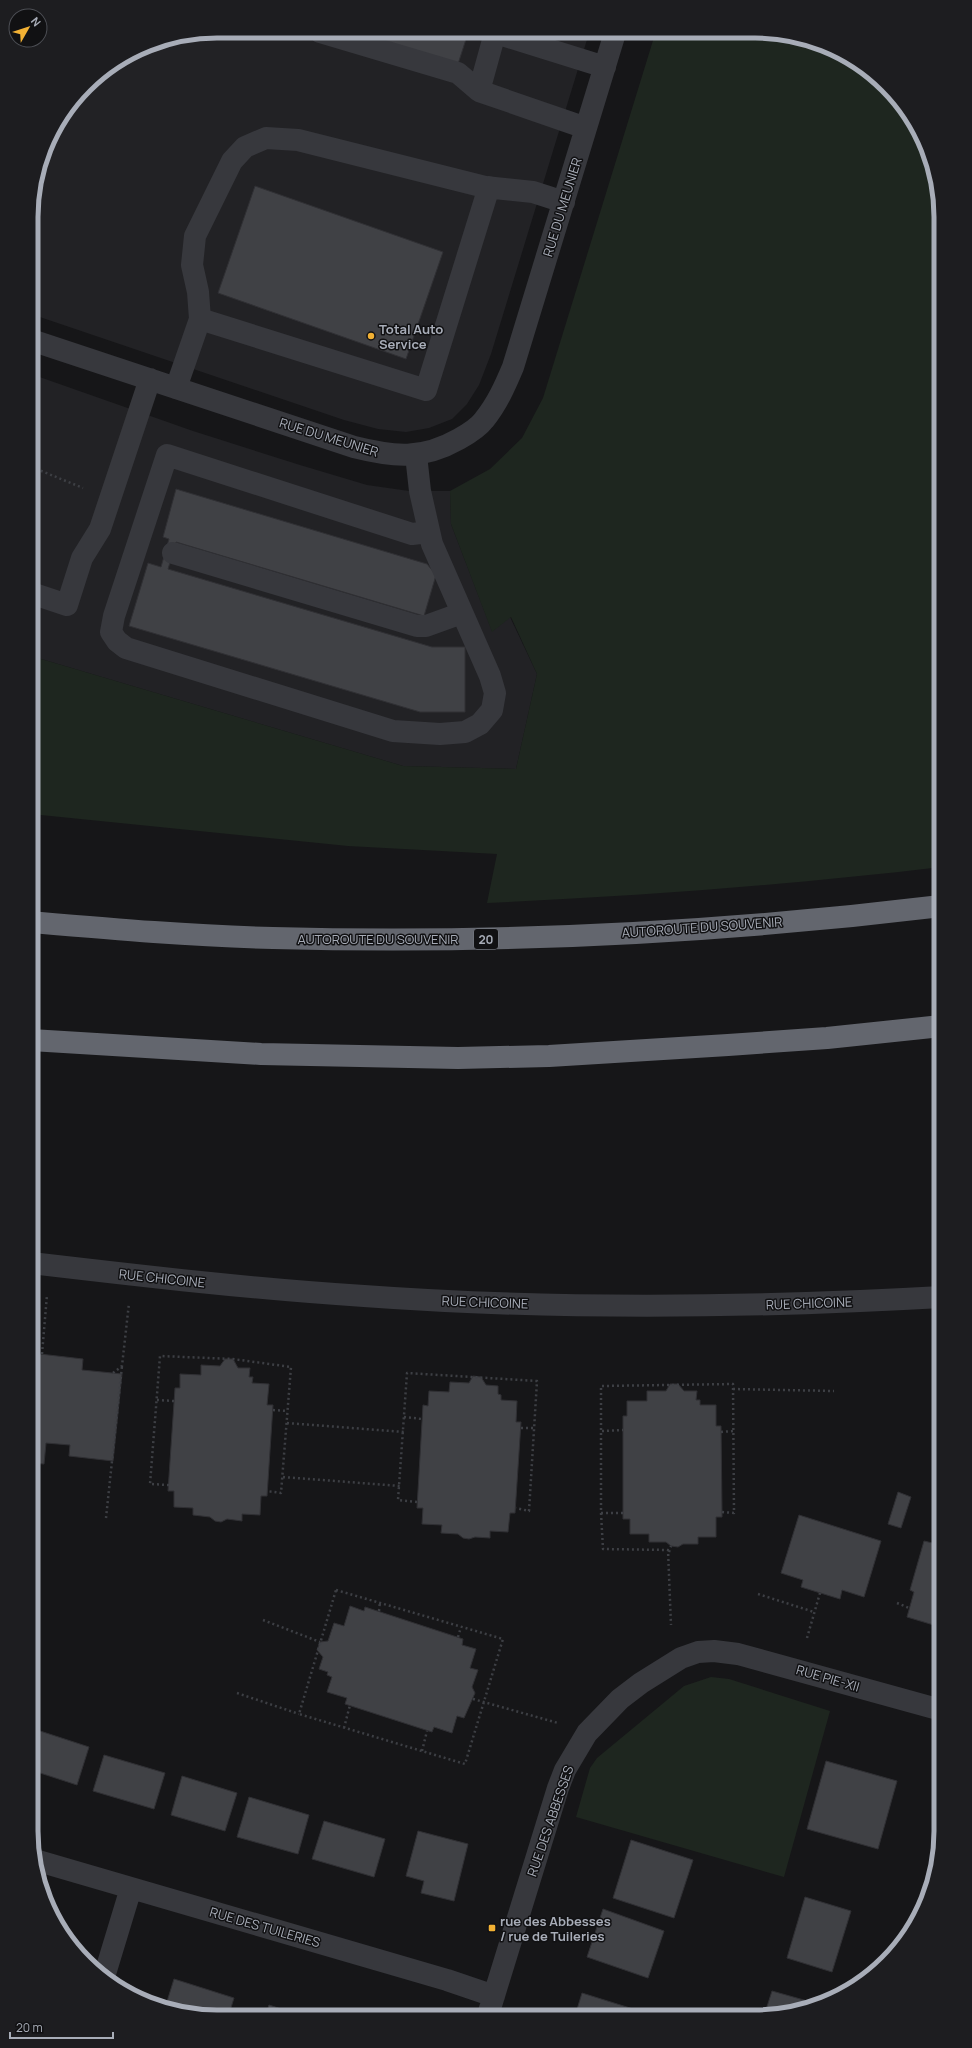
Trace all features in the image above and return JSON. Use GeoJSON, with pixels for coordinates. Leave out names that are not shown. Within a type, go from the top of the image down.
{"type":"FeatureCollection","features":[{"type":"Feature","properties":{"kind":"highway","name":"AUTOROUTE DU SOUVENIR"},"geometry":{"type":"LineString","coordinates":[[38,923],[148,932],[271,938],[457,940],[666,931],[868,914],[934,907]]}},
{"type":"Feature","properties":{"kind":"highway"},"geometry":{"type":"LineString","coordinates":[[38,1040],[262,1054],[458,1058],[549,1056],[728,1045],[934,1027]]}},
{"type":"Feature","properties":{"kind":"street"},"geometry":{"type":"LineString","coordinates":[[340,38],[458,73],[479,91],[586,128]]}},
{"type":"Feature","properties":{"kind":"street"},"geometry":{"type":"LineString","coordinates":[[479,91],[494,38]]}},
{"type":"Feature","properties":{"kind":"street"},"geometry":{"type":"LineString","coordinates":[[511,38],[605,67]]}},
{"type":"Feature","properties":{"kind":"street","name":"RUE DU MEUNIER"},"geometry":{"type":"LineString","coordinates":[[38,342],[354,447],[392,455],[416,455],[435,450],[468,434],[483,422],[494,406],[513,367],[614,38]]}},
{"type":"Feature","properties":{"kind":"street"},"geometry":{"type":"LineString","coordinates":[[176,388],[200,318],[198,292],[192,265],[195,236],[232,161],[245,147],[266,138],[298,140],[489,187],[534,192],[564,202]]}},
{"type":"Feature","properties":{"kind":"street"},"geometry":{"type":"LineString","coordinates":[[200,318],[426,390],[489,187]]}},
{"type":"Feature","properties":{"kind":"street"},"geometry":{"type":"LineString","coordinates":[[38,595],[67,605],[82,558],[100,529],[150,379]]}},
{"type":"Feature","properties":{"kind":"street"},"geometry":{"type":"LineString","coordinates":[[416,455],[420,491],[432,544],[490,676],[495,693],[492,710],[480,724],[465,732],[440,734],[393,731],[126,648],[117,641],[111,632],[167,455],[412,534],[429,532]]}},
{"type":"Feature","properties":{"kind":"street"},"geometry":{"type":"LineString","coordinates":[[139,543],[417,626],[426,626],[462,612]]}},
{"type":"Feature","properties":{"kind":"street","name":"RUE CHICOINE"},"geometry":{"type":"LineString","coordinates":[[38,1264],[194,1282],[362,1296],[477,1302],[638,1305],[781,1304],[934,1297]]}},
{"type":"Feature","properties":{"kind":"street","name":"RUE PIE-XII"},"geometry":{"type":"LineString","coordinates":[[714,1651],[738,1654],[934,1708]]}},
{"type":"Feature","properties":{"kind":"street","name":"RUE DES ABBESSES"},"geometry":{"type":"LineString","coordinates":[[491,2006],[558,1788],[565,1770],[576,1750],[601,1718],[620,1699],[641,1683],[681,1658],[698,1652],[714,1651]]}},
{"type":"Feature","properties":{"kind":"street","name":"RUE DES TUILERIES"},"geometry":{"type":"LineString","coordinates":[[41,1862],[447,1980],[491,2006]]}},
{"type":"Feature","properties":{"kind":"street"},"geometry":{"type":"LineString","coordinates":[[106,1971],[131,1888]]}},
{"type":"Feature","properties":{"kind":"path"},"geometry":{"type":"LineString","coordinates":[[38,470],[57,479]]}},
{"type":"Feature","properties":{"kind":"path"},"geometry":{"type":"LineString","coordinates":[[42,1354],[47,1290]]}},
{"type":"Feature","properties":{"kind":"path"},"geometry":{"type":"LineString","coordinates":[[106,1518],[129,1300]]}},
{"type":"Feature","properties":{"kind":"path"},"geometry":{"type":"LineString","coordinates":[[169,1485],[150,1484],[160,1356],[233,1359],[291,1367],[281,1493],[267,1491]]}},
{"type":"Feature","properties":{"kind":"path"},"geometry":{"type":"LineString","coordinates":[[113,1373],[122,1366]]}},
{"type":"Feature","properties":{"kind":"path"},"geometry":{"type":"LineString","coordinates":[[417,1502],[398,1500],[407,1373],[537,1382],[529,1511],[516,1508]]}},
{"type":"Feature","properties":{"kind":"path"},"geometry":{"type":"LineString","coordinates":[[672,1625],[668,1550],[603,1549],[601,1513],[601,1386],[733,1384],[734,1513],[722,1512]]}},
{"type":"Feature","properties":{"kind":"path"},"geometry":{"type":"LineString","coordinates":[[733,1389],[834,1391]]}},
{"type":"Feature","properties":{"kind":"path"},"geometry":{"type":"LineString","coordinates":[[156,1400],[174,1401]]}},
{"type":"Feature","properties":{"kind":"path"},"geometry":{"type":"LineString","coordinates":[[272,1410],[288,1411]]}},
{"type":"Feature","properties":{"kind":"path"},"geometry":{"type":"LineString","coordinates":[[404,1417],[422,1419]]}},
{"type":"Feature","properties":{"kind":"path"},"geometry":{"type":"LineString","coordinates":[[287,1423],[404,1432]]}},
{"type":"Feature","properties":{"kind":"path"},"geometry":{"type":"LineString","coordinates":[[521,1428],[534,1428]]}},
{"type":"Feature","properties":{"kind":"path"},"geometry":{"type":"LineString","coordinates":[[602,1432],[623,1430]]}},
{"type":"Feature","properties":{"kind":"path"},"geometry":{"type":"LineString","coordinates":[[721,1432],[734,1431]]}},
{"type":"Feature","properties":{"kind":"path"},"geometry":{"type":"LineString","coordinates":[[283,1476],[400,1486]]}},
{"type":"Feature","properties":{"kind":"path"},"geometry":{"type":"LineString","coordinates":[[601,1513],[623,1513]]}},
{"type":"Feature","properties":{"kind":"path"},"geometry":{"type":"LineString","coordinates":[[668,1554],[671,1546]]}},
{"type":"Feature","properties":{"kind":"path"},"geometry":{"type":"LineString","coordinates":[[237,1693],[299,1714],[465,1764],[503,1639],[336,1590],[299,1714]]}},
{"type":"Feature","properties":{"kind":"path"},"geometry":{"type":"LineString","coordinates":[[807,1638],[820,1593]]}},
{"type":"Feature","properties":{"kind":"path"},"geometry":{"type":"LineString","coordinates":[[758,1594],[814,1612]]}},
{"type":"Feature","properties":{"kind":"path"},"geometry":{"type":"LineString","coordinates":[[379,1611],[380,1602]]}},
{"type":"Feature","properties":{"kind":"path"},"geometry":{"type":"LineString","coordinates":[[897,1603],[909,1608]]}},
{"type":"Feature","properties":{"kind":"path"},"geometry":{"type":"LineString","coordinates":[[263,1620],[320,1642]]}},
{"type":"Feature","properties":{"kind":"path"},"geometry":{"type":"LineString","coordinates":[[458,1637],[461,1627]]}},
{"type":"Feature","properties":{"kind":"path"},"geometry":{"type":"LineString","coordinates":[[473,1699],[560,1724]]}},
{"type":"Feature","properties":{"kind":"path"},"geometry":{"type":"LineString","coordinates":[[344,1728],[350,1706]]}},
{"type":"Feature","properties":{"kind":"path"},"geometry":{"type":"LineString","coordinates":[[422,1751],[427,1731]]}},
{"type":"Feature","properties":{"kind":"shaded area"},"geometry":{"type":"Polygon","coordinates":[[[205,38],[587,38],[491,354],[479,385],[467,404],[452,419],[429,428],[406,432],[378,429],[344,420],[38,316],[38,205],[41,182],[56,138],[68,118],[90,90],[118,68],[138,56],[182,41],[205,38]]]}},
{"type":"Feature","properties":{"kind":"shaded area"},"geometry":{"type":"Polygon","coordinates":[[[654,38],[767,38],[790,41],[834,56],[864,75],[890,99],[916,138],[931,182],[934,205],[934,868],[714,889],[487,903],[497,854],[348,846],[38,815],[38,658],[403,766],[516,769],[537,674],[511,617],[492,632],[451,524],[450,491],[490,469],[522,438],[543,398],[654,38]]]}},
{"type":"Feature","properties":{"kind":"shaded area"},"geometry":{"type":"Polygon","coordinates":[[[38,376],[193,431],[367,485],[409,491],[450,491],[451,524],[492,631],[510,617],[537,674],[516,769],[403,766],[38,658],[38,376]]]}},
{"type":"Feature","properties":{"kind":"shaded area"},"geometry":{"type":"Polygon","coordinates":[[[711,1677],[729,1679],[830,1711],[784,1877],[576,1817],[590,1768],[597,1758],[684,1686],[711,1677]]]}},
{"type":"Feature","properties":{"kind":"building"},"geometry":{"type":"Polygon","coordinates":[[[370,38],[466,38],[458,64],[370,38]]]}},
{"type":"Feature","properties":{"kind":"building"},"geometry":{"type":"Polygon","coordinates":[[[255,186],[443,252],[406,359],[218,293],[255,186]]]}},
{"type":"Feature","properties":{"kind":"building"},"geometry":{"type":"Polygon","coordinates":[[[176,489],[427,564],[436,575],[424,616],[176,542],[168,569],[432,647],[465,647],[465,712],[420,712],[129,626],[148,563],[161,567],[169,539],[163,537],[176,489]]]}},
{"type":"Feature","properties":{"kind":"building"},"geometry":{"type":"Polygon","coordinates":[[[38,1354],[83,1359],[82,1370],[122,1374],[113,1461],[69,1456],[70,1445],[46,1443],[44,1464],[38,1464],[38,1354]]]}},
{"type":"Feature","properties":{"kind":"building"},"geometry":{"type":"Polygon","coordinates":[[[225,1359],[233,1359],[238,1368],[250,1368],[249,1377],[253,1377],[252,1383],[269,1384],[267,1405],[273,1405],[267,1496],[261,1496],[260,1515],[242,1514],[242,1521],[227,1519],[221,1522],[215,1521],[210,1517],[193,1515],[193,1508],[174,1507],[174,1491],[168,1491],[175,1388],[180,1388],[180,1374],[201,1375],[201,1365],[220,1366],[225,1359]]]}},
{"type":"Feature","properties":{"kind":"building"},"geometry":{"type":"Polygon","coordinates":[[[473,1376],[481,1377],[486,1385],[498,1386],[498,1394],[501,1395],[501,1400],[517,1401],[516,1422],[521,1422],[515,1513],[510,1513],[508,1532],[490,1531],[490,1538],[475,1537],[469,1539],[463,1538],[458,1534],[441,1533],[442,1525],[422,1524],[423,1508],[417,1508],[423,1405],[428,1406],[429,1391],[449,1392],[450,1382],[469,1383],[473,1376]]]}},
{"type":"Feature","properties":{"kind":"building"},"geometry":{"type":"Polygon","coordinates":[[[670,1384],[678,1384],[684,1391],[697,1391],[696,1400],[700,1400],[700,1405],[716,1405],[716,1426],[721,1426],[722,1517],[716,1517],[716,1537],[698,1537],[698,1544],[683,1544],[678,1547],[671,1546],[666,1542],[649,1542],[649,1534],[630,1534],[630,1519],[623,1519],[623,1416],[627,1416],[627,1401],[647,1401],[647,1391],[666,1391],[670,1384]]]}},
{"type":"Feature","properties":{"kind":"building"},"geometry":{"type":"Polygon","coordinates":[[[898,1492],[911,1497],[901,1528],[888,1524],[898,1492]]]}},
{"type":"Feature","properties":{"kind":"building"},"geometry":{"type":"Polygon","coordinates":[[[799,1515],[881,1541],[864,1597],[842,1590],[840,1599],[801,1587],[803,1580],[781,1573],[799,1515]]]}},
{"type":"Feature","properties":{"kind":"building"},"geometry":{"type":"Polygon","coordinates":[[[924,1541],[934,1543],[934,1625],[907,1617],[914,1592],[910,1590],[924,1541]]]}},
{"type":"Feature","properties":{"kind":"building"},"geometry":{"type":"Polygon","coordinates":[[[350,1606],[364,1611],[365,1607],[463,1639],[462,1645],[476,1649],[470,1668],[478,1670],[472,1687],[475,1693],[464,1718],[457,1716],[452,1733],[434,1727],[432,1732],[345,1704],[347,1698],[327,1692],[332,1677],[327,1675],[328,1672],[319,1669],[323,1657],[317,1650],[320,1642],[328,1641],[334,1623],[344,1626],[350,1606]]]}},
{"type":"Feature","properties":{"kind":"building"},"geometry":{"type":"Polygon","coordinates":[[[38,1730],[89,1747],[77,1785],[38,1772],[38,1730]]]}},
{"type":"Feature","properties":{"kind":"building"},"geometry":{"type":"Polygon","coordinates":[[[104,1755],[165,1773],[154,1809],[93,1791],[104,1755]]]}},
{"type":"Feature","properties":{"kind":"building"},"geometry":{"type":"Polygon","coordinates":[[[826,1761],[897,1781],[878,1849],[807,1829],[826,1761]]]}},
{"type":"Feature","properties":{"kind":"building"},"geometry":{"type":"Polygon","coordinates":[[[182,1776],[237,1793],[225,1831],[171,1815],[182,1776]]]}},
{"type":"Feature","properties":{"kind":"building"},"geometry":{"type":"Polygon","coordinates":[[[249,1797],[309,1815],[298,1854],[237,1837],[249,1797]]]}},
{"type":"Feature","properties":{"kind":"building"},"geometry":{"type":"Polygon","coordinates":[[[324,1821],[385,1839],[374,1877],[312,1859],[324,1821]]]}},
{"type":"Feature","properties":{"kind":"building"},"geometry":{"type":"Polygon","coordinates":[[[418,1831],[468,1844],[454,1901],[421,1893],[424,1881],[406,1876],[418,1831]]]}},
{"type":"Feature","properties":{"kind":"building"},"geometry":{"type":"Polygon","coordinates":[[[631,1840],[693,1860],[674,1918],[613,1898],[631,1840]]]}},
{"type":"Feature","properties":{"kind":"building"},"geometry":{"type":"Polygon","coordinates":[[[805,1897],[851,1911],[832,1972],[787,1958],[805,1897]]]}},
{"type":"Feature","properties":{"kind":"building"},"geometry":{"type":"Polygon","coordinates":[[[603,1909],[664,1931],[648,1978],[587,1957],[603,1909]]]}},
{"type":"Feature","properties":{"kind":"building"},"geometry":{"type":"Polygon","coordinates":[[[174,1979],[234,1998],[230,2010],[205,2010],[182,2007],[167,2002],[174,1979]]]}},
{"type":"Feature","properties":{"kind":"building"},"geometry":{"type":"Polygon","coordinates":[[[772,1991],[808,2001],[790,2007],[766,2010],[772,1991]]]}},
{"type":"Feature","properties":{"kind":"building"},"geometry":{"type":"Polygon","coordinates":[[[582,1993],[636,2010],[577,2010],[582,1993]]]}},
{"type":"Feature","properties":{"kind":"building"},"geometry":{"type":"Polygon","coordinates":[[[269,2005],[285,2010],[267,2010],[269,2005]]]}},
{"type":"Feature","properties":{"kind":"place","name":"Total Auto Service"},"geometry":{"type":"Point","coordinates":[371,336]}},
{"type":"Feature","properties":{"kind":"place","name":"rue des Abbesses / rue de Tuileries"},"geometry":{"type":"Point","coordinates":[492,1928]}}]}
